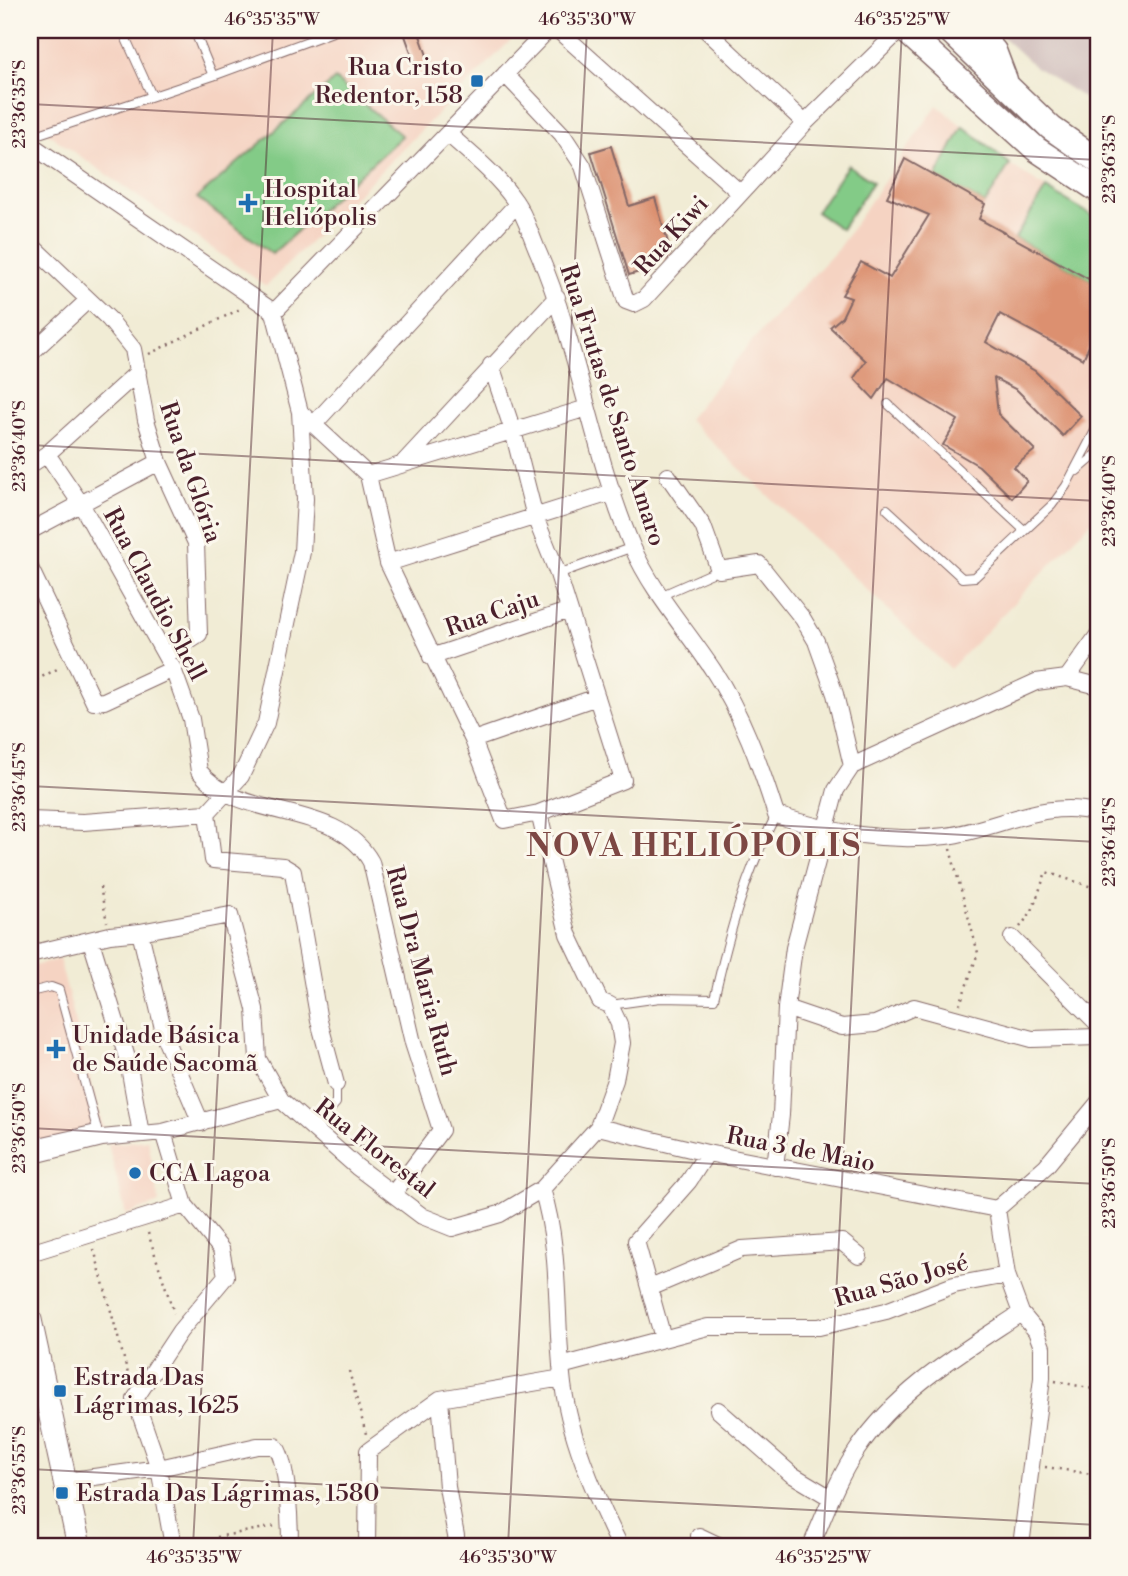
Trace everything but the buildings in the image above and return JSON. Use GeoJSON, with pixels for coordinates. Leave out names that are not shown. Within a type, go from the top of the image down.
{"type":"FeatureCollection","features":[{"type":"Feature","properties":{"kind":"main road"},"geometry":{"type":"LineString","coordinates":[[902,30],[1036,149],[1098,190]]}},
{"type":"Feature","properties":{"kind":"main road"},"geometry":{"type":"LineString","coordinates":[[949,30],[1051,128],[1098,161]]}},
{"type":"Feature","properties":{"kind":"main road"},"geometry":{"type":"LineString","coordinates":[[974,30],[994,51],[1009,90]]}},
{"type":"Feature","properties":{"kind":"main road"},"geometry":{"type":"LineString","coordinates":[[30,1320],[79,1546]]}},
{"type":"Feature","properties":{"kind":"street"},"geometry":{"type":"LineString","coordinates":[[314,424],[517,204],[500,180],[448,134],[548,30]]}},
{"type":"Feature","properties":{"kind":"street"},"geometry":{"type":"LineString","coordinates":[[558,30],[740,192]]}},
{"type":"Feature","properties":{"kind":"street"},"geometry":{"type":"LineString","coordinates":[[706,30],[805,123]]}},
{"type":"Feature","properties":{"kind":"street","name":"Rua Kiwi"},"geometry":{"type":"LineString","coordinates":[[505,75],[562,134],[583,166],[626,301],[630,304],[644,299],[805,123],[902,30]]}},
{"type":"Feature","properties":{"kind":"street"},"geometry":{"type":"LineString","coordinates":[[30,144],[274,312],[300,412],[305,499],[296,583],[266,723],[242,776],[207,813],[83,822],[30,820]]}},
{"type":"Feature","properties":{"kind":"street","name":"Rua da Glória"},"geometry":{"type":"LineString","coordinates":[[30,246],[128,340],[137,366],[146,420],[159,462],[193,535],[197,553],[199,634],[169,662]]}},
{"type":"Feature","properties":{"kind":"street"},"geometry":{"type":"LineString","coordinates":[[403,462],[557,297]]}},
{"type":"Feature","properties":{"kind":"street","name":"Rua Frutas de Santo Amaro"},"geometry":{"type":"LineString","coordinates":[[557,297],[587,408],[633,547],[660,596],[713,671],[738,714],[761,765],[776,815]]}},
{"type":"Feature","properties":{"kind":"street"},"geometry":{"type":"LineString","coordinates":[[30,354],[87,300]]}},
{"type":"Feature","properties":{"kind":"street"},"geometry":{"type":"LineString","coordinates":[[300,412],[368,475],[388,563],[473,740],[504,820],[539,813],[624,780],[567,611],[558,574],[535,517],[513,431],[491,365]]}},
{"type":"Feature","properties":{"kind":"street"},"geometry":{"type":"LineString","coordinates":[[30,465],[47,454],[137,366]]}},
{"type":"Feature","properties":{"kind":"street"},"geometry":{"type":"LineString","coordinates":[[368,475],[403,462],[587,408]]}},
{"type":"Feature","properties":{"kind":"street","name":"Rua Claudio Shell"},"geometry":{"type":"LineString","coordinates":[[47,454],[81,504],[169,662],[191,719],[199,771],[228,792]]}},
{"type":"Feature","properties":{"kind":"street"},"geometry":{"type":"LineString","coordinates":[[30,531],[159,462]]}},
{"type":"Feature","properties":{"kind":"street"},"geometry":{"type":"LineString","coordinates":[[668,475],[703,526],[719,570],[759,564],[803,619],[824,662],[852,766]]}},
{"type":"Feature","properties":{"kind":"street"},"geometry":{"type":"LineString","coordinates":[[388,563],[613,492]]}},
{"type":"Feature","properties":{"kind":"street"},"geometry":{"type":"LineString","coordinates":[[30,568],[96,702],[169,662]]}},
{"type":"Feature","properties":{"kind":"street","name":"Rua Caju"},"geometry":{"type":"LineString","coordinates":[[431,657],[567,611]]}},
{"type":"Feature","properties":{"kind":"street"},"geometry":{"type":"LineString","coordinates":[[1067,678],[1098,635]]}},
{"type":"Feature","properties":{"kind":"street"},"geometry":{"type":"LineString","coordinates":[[775,1167],[781,1115],[786,1008],[794,948],[836,790],[852,766],[1021,687],[1043,680],[1067,678],[1098,686]]}},
{"type":"Feature","properties":{"kind":"street"},"geometry":{"type":"LineString","coordinates":[[473,740],[597,697]]}},
{"type":"Feature","properties":{"kind":"street","name":"Rua Dra Maria Ruth"},"geometry":{"type":"LineString","coordinates":[[228,792],[338,830],[362,847],[370,862],[413,1043],[441,1125],[439,1137],[393,1194]]}},
{"type":"Feature","properties":{"kind":"street"},"geometry":{"type":"LineString","coordinates":[[776,815],[824,830],[870,838],[946,836],[1060,807],[1098,813]]}},
{"type":"Feature","properties":{"kind":"street"},"geometry":{"type":"LineString","coordinates":[[207,813],[213,860],[283,866],[293,872],[319,1021],[336,1084]]}},
{"type":"Feature","properties":{"kind":"street","name":"Rua Florestal"},"geometry":{"type":"LineString","coordinates":[[140,932],[230,915],[255,1009],[258,1059],[281,1100],[422,1216],[452,1228],[500,1214],[542,1189],[598,1127],[615,1080],[622,1042],[619,1024],[568,934],[539,813]]}},
{"type":"Feature","properties":{"kind":"street"},"geometry":{"type":"LineString","coordinates":[[30,954],[110,935],[140,932],[166,1041],[201,1123]]}},
{"type":"Feature","properties":{"kind":"street"},"geometry":{"type":"LineString","coordinates":[[1012,938],[1098,1024]]}},
{"type":"Feature","properties":{"kind":"street"},"geometry":{"type":"LineString","coordinates":[[91,941],[128,1061],[141,1134]]}},
{"type":"Feature","properties":{"kind":"street"},"geometry":{"type":"LineString","coordinates":[[786,1008],[850,1027],[875,1024],[914,1007],[1032,1039],[1098,1037]]}},
{"type":"Feature","properties":{"kind":"street"},"geometry":{"type":"LineString","coordinates":[[30,1156],[102,1138],[163,1132],[281,1100]]}},
{"type":"Feature","properties":{"kind":"street"},"geometry":{"type":"LineString","coordinates":[[1021,1546],[1042,1378],[1041,1340],[1021,1313],[1007,1275],[997,1209],[1046,1166],[1098,1103]]}},
{"type":"Feature","properties":{"kind":"street","name":"Rua 3 de Maio"},"geometry":{"type":"LineString","coordinates":[[598,1127],[775,1167],[997,1209]]}},
{"type":"Feature","properties":{"kind":"street"},"geometry":{"type":"LineString","coordinates":[[163,1132],[185,1205],[221,1249],[226,1276],[180,1331],[135,1399],[159,1468],[173,1546]]}},
{"type":"Feature","properties":{"kind":"street"},"geometry":{"type":"LineString","coordinates":[[663,1338],[650,1288],[637,1255],[637,1236],[674,1199],[707,1153]]}},
{"type":"Feature","properties":{"kind":"street"},"geometry":{"type":"LineString","coordinates":[[542,1189],[555,1241],[561,1372],[581,1454],[620,1546]]}},
{"type":"Feature","properties":{"kind":"street"},"geometry":{"type":"LineString","coordinates":[[30,1253],[144,1220],[185,1205]]}},
{"type":"Feature","properties":{"kind":"street"},"geometry":{"type":"LineString","coordinates":[[650,1288],[723,1256],[760,1246],[842,1242],[859,1255]]}},
{"type":"Feature","properties":{"kind":"street","name":"Rua São José"},"geometry":{"type":"LineString","coordinates":[[440,1399],[561,1372],[663,1338],[726,1324],[772,1329],[819,1327],[886,1311],[954,1285],[1007,1275]]}},
{"type":"Feature","properties":{"kind":"street"},"geometry":{"type":"LineString","coordinates":[[811,1546],[831,1498],[858,1449],[911,1390],[956,1355],[1021,1313]]}},
{"type":"Feature","properties":{"kind":"street"},"geometry":{"type":"LineString","coordinates":[[368,1546],[368,1451],[440,1399]]}},
{"type":"Feature","properties":{"kind":"street"},"geometry":{"type":"LineString","coordinates":[[440,1399],[447,1487],[456,1536]]}},
{"type":"Feature","properties":{"kind":"street"},"geometry":{"type":"LineString","coordinates":[[718,1410],[792,1474],[831,1498]]}},
{"type":"Feature","properties":{"kind":"street"},"geometry":{"type":"LineString","coordinates":[[65,1481],[159,1468],[257,1446],[275,1446],[279,1451],[290,1523],[289,1546]]}},
{"type":"Feature","properties":{"kind":"street"},"geometry":{"type":"LineString","coordinates":[[699,1536],[720,1546]]}},
{"type":"Feature","properties":{"kind":"lane"},"geometry":{"type":"LineString","coordinates":[[122,30],[152,96]]}},
{"type":"Feature","properties":{"kind":"lane"},"geometry":{"type":"LineString","coordinates":[[194,30],[213,76]]}},
{"type":"Feature","properties":{"kind":"lane"},"geometry":{"type":"LineString","coordinates":[[30,137],[213,76],[338,30]]}},
{"type":"Feature","properties":{"kind":"lane"},"geometry":{"type":"LineString","coordinates":[[274,312],[448,134]]}},
{"type":"Feature","properties":{"kind":"lane"},"geometry":{"type":"LineString","coordinates":[[517,204],[557,297]]}},
{"type":"Feature","properties":{"kind":"lane"},"geometry":{"type":"LineString","coordinates":[[888,404],[1024,530]]}},
{"type":"Feature","properties":{"kind":"lane"},"geometry":{"type":"LineString","coordinates":[[887,509],[962,578],[975,577],[1052,505],[1098,428]]}},
{"type":"Feature","properties":{"kind":"lane"},"geometry":{"type":"LineString","coordinates":[[1072,475],[1098,453]]}},
{"type":"Feature","properties":{"kind":"lane"},"geometry":{"type":"LineString","coordinates":[[558,574],[633,547]]}},
{"type":"Feature","properties":{"kind":"lane"},"geometry":{"type":"LineString","coordinates":[[660,596],[719,570]]}},
{"type":"Feature","properties":{"kind":"lane"},"geometry":{"type":"LineString","coordinates":[[605,1003],[660,998],[714,999],[738,900],[756,854],[776,815]]}},
{"type":"Feature","properties":{"kind":"lane"},"geometry":{"type":"LineString","coordinates":[[30,992],[51,987],[60,989],[97,1129],[30,1144]]}},
{"type":"Feature","properties":{"kind":"lane"},"geometry":{"type":"LineString","coordinates":[[313,1129],[335,1103],[336,1084]]}},
{"type":"Feature","properties":{"kind":"path"},"geometry":{"type":"LineString","coordinates":[[137,366],[258,300]]}},
{"type":"Feature","properties":{"kind":"path"},"geometry":{"type":"LineString","coordinates":[[30,683],[74,661]]}},
{"type":"Feature","properties":{"kind":"path"},"geometry":{"type":"LineString","coordinates":[[946,836],[978,953],[956,1017]]}},
{"type":"Feature","properties":{"kind":"path"},"geometry":{"type":"LineString","coordinates":[[1012,938],[1032,911],[1046,872],[1098,889]]}},
{"type":"Feature","properties":{"kind":"path"},"geometry":{"type":"LineString","coordinates":[[100,887],[110,935]]}},
{"type":"Feature","properties":{"kind":"path"},"geometry":{"type":"LineString","coordinates":[[144,1220],[180,1331]]}},
{"type":"Feature","properties":{"kind":"path"},"geometry":{"type":"LineString","coordinates":[[90,1236],[135,1399]]}},
{"type":"Feature","properties":{"kind":"path"},"geometry":{"type":"LineString","coordinates":[[349,1371],[365,1429],[368,1451]]}},
{"type":"Feature","properties":{"kind":"path"},"geometry":{"type":"LineString","coordinates":[[1042,1378],[1098,1390]]}},
{"type":"Feature","properties":{"kind":"path"},"geometry":{"type":"LineString","coordinates":[[1031,1464],[1098,1475]]}},
{"type":"Feature","properties":{"kind":"path"},"geometry":{"type":"LineString","coordinates":[[217,1537],[290,1523]]}},
{"type":"Feature","properties":{"kind":"shaded area","name":"Hospital Heliópolis"},"geometry":{"type":"Polygon","coordinates":[[[30,30],[521,30],[266,286],[30,121],[30,30]]]}},
{"type":"Feature","properties":{"kind":"shaded area"},"geometry":{"type":"Polygon","coordinates":[[[995,30],[1098,30],[1098,107],[1034,66],[995,30]]]}},
{"type":"Feature","properties":{"kind":"shaded area"},"geometry":{"type":"Polygon","coordinates":[[[937,105],[1005,161],[1077,209],[1098,219],[1098,515],[950,669],[688,419],[751,342],[837,250],[937,105]]]}},
{"type":"Feature","properties":{"kind":"shaded area","name":"Unidade Básica de Saúde Sacomã"},"geometry":{"type":"Polygon","coordinates":[[[59,959],[104,1131],[30,1151],[30,967],[59,959]]]}},
{"type":"Feature","properties":{"kind":"shaded area","name":"CCA Lagoa"},"geometry":{"type":"Polygon","coordinates":[[[148,1140],[159,1203],[126,1215],[108,1144],[148,1140]]]}},
{"type":"Feature","properties":{"kind":"green space"},"geometry":{"type":"Polygon","coordinates":[[[335,79],[402,136],[272,254],[197,198],[335,79]]]}},
{"type":"Feature","properties":{"kind":"green space"},"geometry":{"type":"Polygon","coordinates":[[[963,126],[1010,164],[985,204],[936,177],[963,126]]]}},
{"type":"Feature","properties":{"kind":"green space"},"geometry":{"type":"Polygon","coordinates":[[[848,165],[873,182],[841,229],[816,212],[848,165]]]}},
{"type":"Feature","properties":{"kind":"green space"},"geometry":{"type":"Polygon","coordinates":[[[1046,188],[1098,219],[1098,284],[1015,238],[1046,188]]]}},
{"type":"Feature","properties":{"kind":"place","name":"Rua Cristo Redentor, 158"},"geometry":{"type":"Point","coordinates":[477,81]}},
{"type":"Feature","properties":{"kind":"place","name":"Hospital Heliópolis"},"geometry":{"type":"Point","coordinates":[248,203]}},
{"type":"Feature","properties":{"kind":"place","name":"Unidade Básica de Saúde Sacomã"},"geometry":{"type":"Point","coordinates":[56,1049]}},
{"type":"Feature","properties":{"kind":"place","name":"CCA Lagoa"},"geometry":{"type":"Point","coordinates":[135,1173]}},
{"type":"Feature","properties":{"kind":"place","name":"Estrada Das Lágrimas, 1625"},"geometry":{"type":"Point","coordinates":[60,1391]}},
{"type":"Feature","properties":{"kind":"place","name":"Estrada Das Lágrimas, 1580"},"geometry":{"type":"Point","coordinates":[62,1493]}},
{"type":"Feature","properties":{"kind":"district","name":"NOVA HELIÓPOLIS"},"geometry":{"type":"Point","coordinates":[694,845]}}]}
